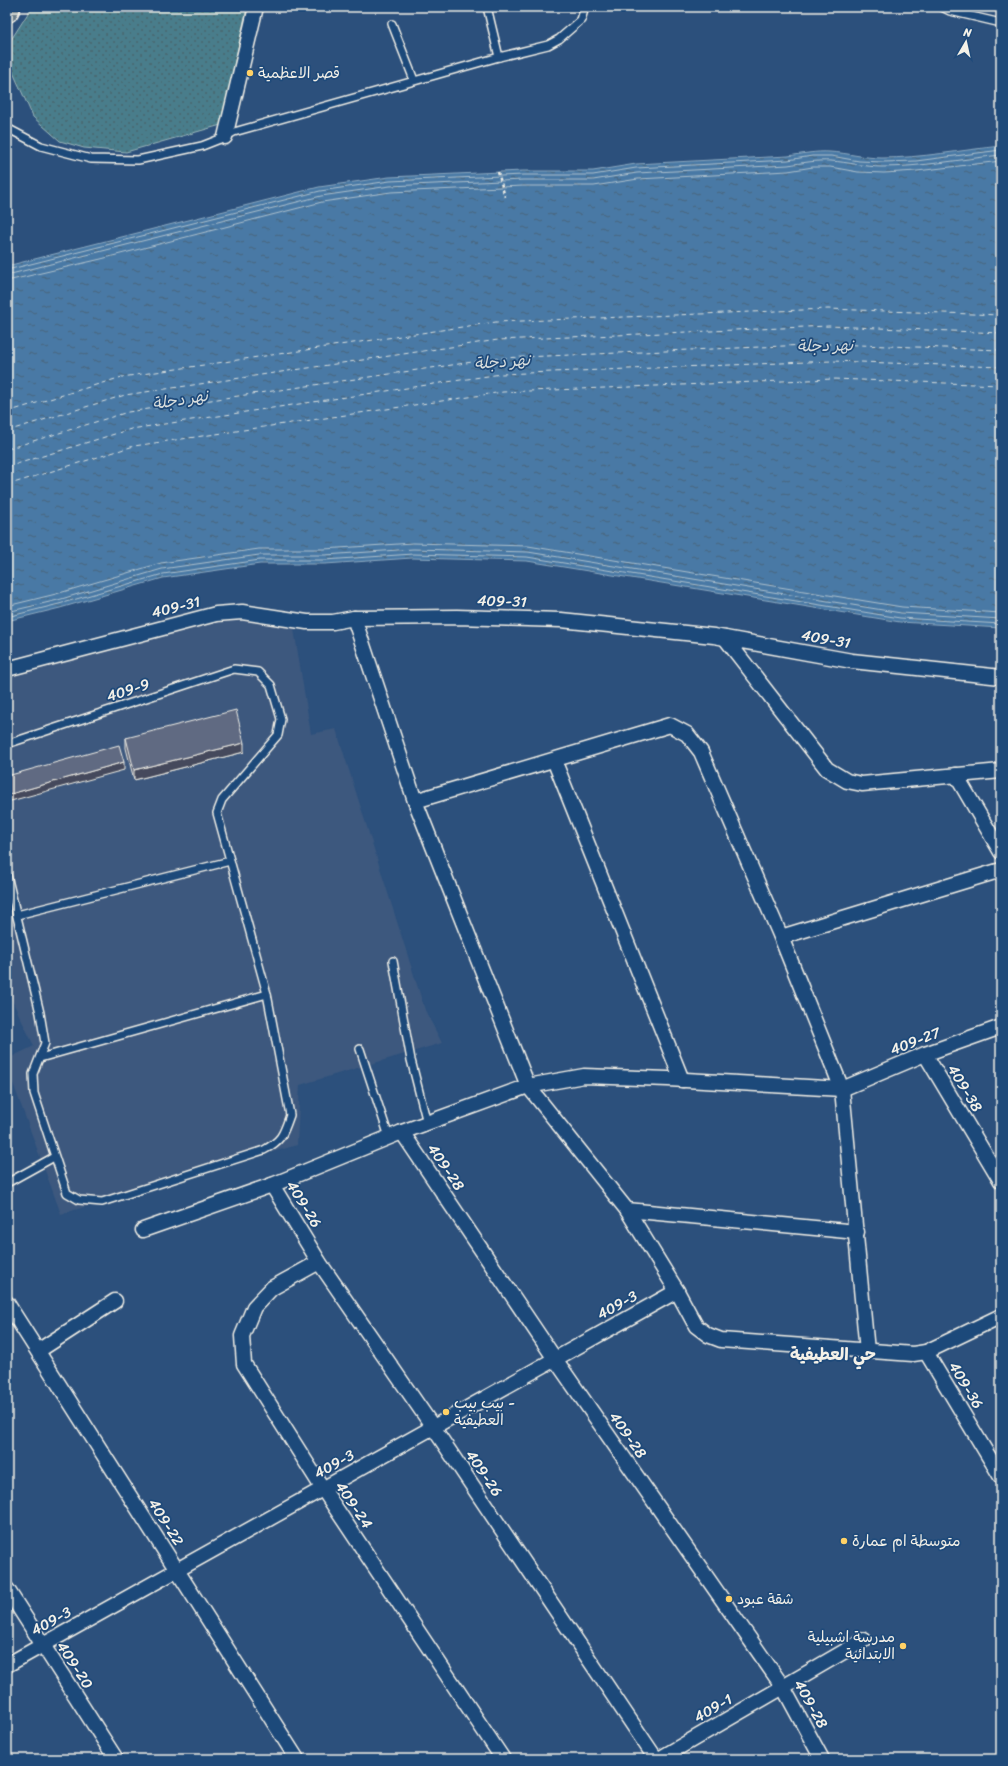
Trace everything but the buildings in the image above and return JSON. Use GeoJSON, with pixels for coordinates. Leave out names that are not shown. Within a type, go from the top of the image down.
{"type":"FeatureCollection","features":[{"type":"Feature","properties":{"kind":"main road"},"geometry":{"type":"LineString","coordinates":[[7,11],[9,7]]}},
{"type":"Feature","properties":{"kind":"street"},"geometry":{"type":"LineString","coordinates":[[226,137],[256,7]]}},
{"type":"Feature","properties":{"kind":"street","name":"409-31"},"geometry":{"type":"LineString","coordinates":[[7,669],[216,614],[242,612],[306,622],[333,622],[354,618],[457,617],[561,620],[725,638],[852,661],[1001,677]]}},
{"type":"Feature","properties":{"kind":"street"},"geometry":{"type":"LineString","coordinates":[[354,618],[415,801],[528,1086],[627,1210],[677,1291],[696,1326],[708,1335],[721,1340],[913,1354],[926,1352],[1001,1316]]}},
{"type":"Feature","properties":{"kind":"street"},"geometry":{"type":"LineString","coordinates":[[725,638],[827,769],[847,781],[862,784],[1001,771]]}},
{"type":"Feature","properties":{"kind":"street"},"geometry":{"type":"LineString","coordinates":[[415,801],[670,725],[687,734],[701,752],[781,937],[842,1089],[857,1232],[867,1351]]}},
{"type":"Feature","properties":{"kind":"street"},"geometry":{"type":"LineString","coordinates":[[554,760],[682,1080]]}},
{"type":"Feature","properties":{"kind":"street"},"geometry":{"type":"LineString","coordinates":[[956,775],[1001,852]]}},
{"type":"Feature","properties":{"kind":"street"},"geometry":{"type":"LineString","coordinates":[[781,937],[1001,870]]}},
{"type":"Feature","properties":{"kind":"street","name":"409-27"},"geometry":{"type":"LineString","coordinates":[[842,1089],[925,1054],[1001,1027]]}},
{"type":"Feature","properties":{"kind":"street","name":"409-38"},"geometry":{"type":"LineString","coordinates":[[925,1054],[1001,1181]]}},
{"type":"Feature","properties":{"kind":"street"},"geometry":{"type":"LineString","coordinates":[[143,1230],[272,1185],[396,1134],[528,1086],[584,1076],[842,1089]]}},
{"type":"Feature","properties":{"kind":"street","name":"409-28"},"geometry":{"type":"LineString","coordinates":[[396,1134],[555,1359],[783,1687],[822,1759]]}},
{"type":"Feature","properties":{"kind":"street","name":"409-26"},"geometry":{"type":"LineString","coordinates":[[272,1185],[319,1262],[434,1427],[656,1759]]}},
{"type":"Feature","properties":{"kind":"street"},"geometry":{"type":"LineString","coordinates":[[627,1210],[857,1232]]}},
{"type":"Feature","properties":{"kind":"street","name":"409-24"},"geometry":{"type":"LineString","coordinates":[[319,1262],[272,1288],[254,1307],[242,1336],[244,1364],[322,1489],[503,1759]]}},
{"type":"Feature","properties":{"kind":"street","name":"409-3"},"geometry":{"type":"LineString","coordinates":[[7,1666],[677,1291]]}},
{"type":"Feature","properties":{"kind":"street"},"geometry":{"type":"LineString","coordinates":[[38,1351],[115,1301]]}},
{"type":"Feature","properties":{"kind":"street","name":"409-22"},"geometry":{"type":"LineString","coordinates":[[7,1303],[297,1759]]}},
{"type":"Feature","properties":{"kind":"street","name":"409-36"},"geometry":{"type":"LineString","coordinates":[[926,1352],[1001,1477]]}},
{"type":"Feature","properties":{"kind":"street","name":"409-20"},"geometry":{"type":"LineString","coordinates":[[7,1589],[42,1646],[116,1759]]}},
{"type":"Feature","properties":{"kind":"street","name":"409-1"},"geometry":{"type":"LineString","coordinates":[[660,1759],[864,1640]]}},
{"type":"Feature","properties":{"kind":"lane"},"geometry":{"type":"LineString","coordinates":[[487,7],[499,57]]}},
{"type":"Feature","properties":{"kind":"lane"},"geometry":{"type":"LineString","coordinates":[[7,128],[41,146],[92,159],[138,160],[202,146],[226,137],[234,132],[414,80],[548,45],[559,39],[581,20],[585,7]]}},
{"type":"Feature","properties":{"kind":"lane"},"geometry":{"type":"LineString","coordinates":[[942,7],[950,11],[1001,23]]}},
{"type":"Feature","properties":{"kind":"lane"},"geometry":{"type":"LineString","coordinates":[[392,24],[414,80]]}},
{"type":"Feature","properties":{"kind":"lane","name":"409-9"},"geometry":{"type":"LineString","coordinates":[[7,744],[234,669],[258,672],[271,685],[281,719],[278,735],[222,800],[217,813],[230,861]]}},
{"type":"Feature","properties":{"kind":"lane"},"geometry":{"type":"LineString","coordinates":[[7,875],[40,1013],[45,1044],[33,1074],[34,1093],[67,1193],[79,1200],[102,1202],[264,1150],[277,1143],[284,1132],[290,1116],[267,994],[230,861],[17,915]]}},
{"type":"Feature","properties":{"kind":"lane"},"geometry":{"type":"LineString","coordinates":[[392,961],[411,1060],[427,1123]]}},
{"type":"Feature","properties":{"kind":"lane"},"geometry":{"type":"LineString","coordinates":[[40,1058],[267,994]]}},
{"type":"Feature","properties":{"kind":"lane"},"geometry":{"type":"LineString","coordinates":[[360,1049],[396,1134]]}},
{"type":"Feature","properties":{"kind":"lane"},"geometry":{"type":"LineString","coordinates":[[7,1183],[54,1156]]}},
{"type":"Feature","properties":{"kind":"path"},"geometry":{"type":"LineString","coordinates":[[498,172],[505,197]]}},
{"type":"Feature","properties":{"kind":"shaded area"},"geometry":{"type":"Polygon","coordinates":[[[236,615],[294,629],[311,734],[336,729],[425,1010],[442,1043],[300,1085],[297,1145],[61,1214],[7,1067],[7,1059],[34,1046],[7,990],[7,666],[236,615]]]}},
{"type":"Feature","properties":{"kind":"green space"},"geometry":{"type":"Polygon","coordinates":[[[32,7],[247,7],[221,125],[126,152],[84,148],[60,141],[33,117],[7,59],[7,46],[32,7]]]}},
{"type":"Feature","properties":{"kind":"water","name":"نهر دجلة"},"geometry":{"type":"Polygon","coordinates":[[[1001,146],[1001,628],[900,622],[527,561],[412,558],[325,564],[260,564],[163,578],[60,608],[7,621],[7,266],[319,187],[389,177],[523,171],[593,171],[636,164],[788,156],[820,152],[875,158],[897,158],[1001,146]]]}},
{"type":"Feature","properties":{"kind":"ferry route"},"geometry":{"type":"LineString","coordinates":[[7,412],[122,377],[496,322],[828,309],[1001,315]]}},
{"type":"Feature","properties":{"kind":"ferry route"},"geometry":{"type":"LineString","coordinates":[[7,431],[125,395],[498,340],[829,326],[1001,333]]}},
{"type":"Feature","properties":{"kind":"ferry route"},"geometry":{"type":"LineString","coordinates":[[7,449],[128,412],[500,358],[831,344],[1001,350]]}},
{"type":"Feature","properties":{"kind":"ferry route"},"geometry":{"type":"LineString","coordinates":[[7,467],[131,429],[501,374],[832,361],[1001,367]]}},
{"type":"Feature","properties":{"kind":"ferry route"},"geometry":{"type":"LineString","coordinates":[[7,485],[134,446],[503,392],[833,379],[1001,385]]}},
{"type":"Feature","properties":{"kind":"place","name":"قصر الاعظمية"},"geometry":{"type":"Point","coordinates":[250,73]}},
{"type":"Feature","properties":{"kind":"place","name":"بيب بيب - العطيفية"},"geometry":{"type":"Point","coordinates":[446,1412]}},
{"type":"Feature","properties":{"kind":"place","name":"متوسطة ام عمارة"},"geometry":{"type":"Point","coordinates":[844,1541]}},
{"type":"Feature","properties":{"kind":"place","name":"شقة عبود"},"geometry":{"type":"Point","coordinates":[729,1599]}},
{"type":"Feature","properties":{"kind":"place","name":"مدرسة اشبيلية الابتدائية"},"geometry":{"type":"Point","coordinates":[903,1646]}},
{"type":"Feature","properties":{"kind":"district","name":"حي العطيفية"},"geometry":{"type":"Point","coordinates":[833,1354]}}]}
